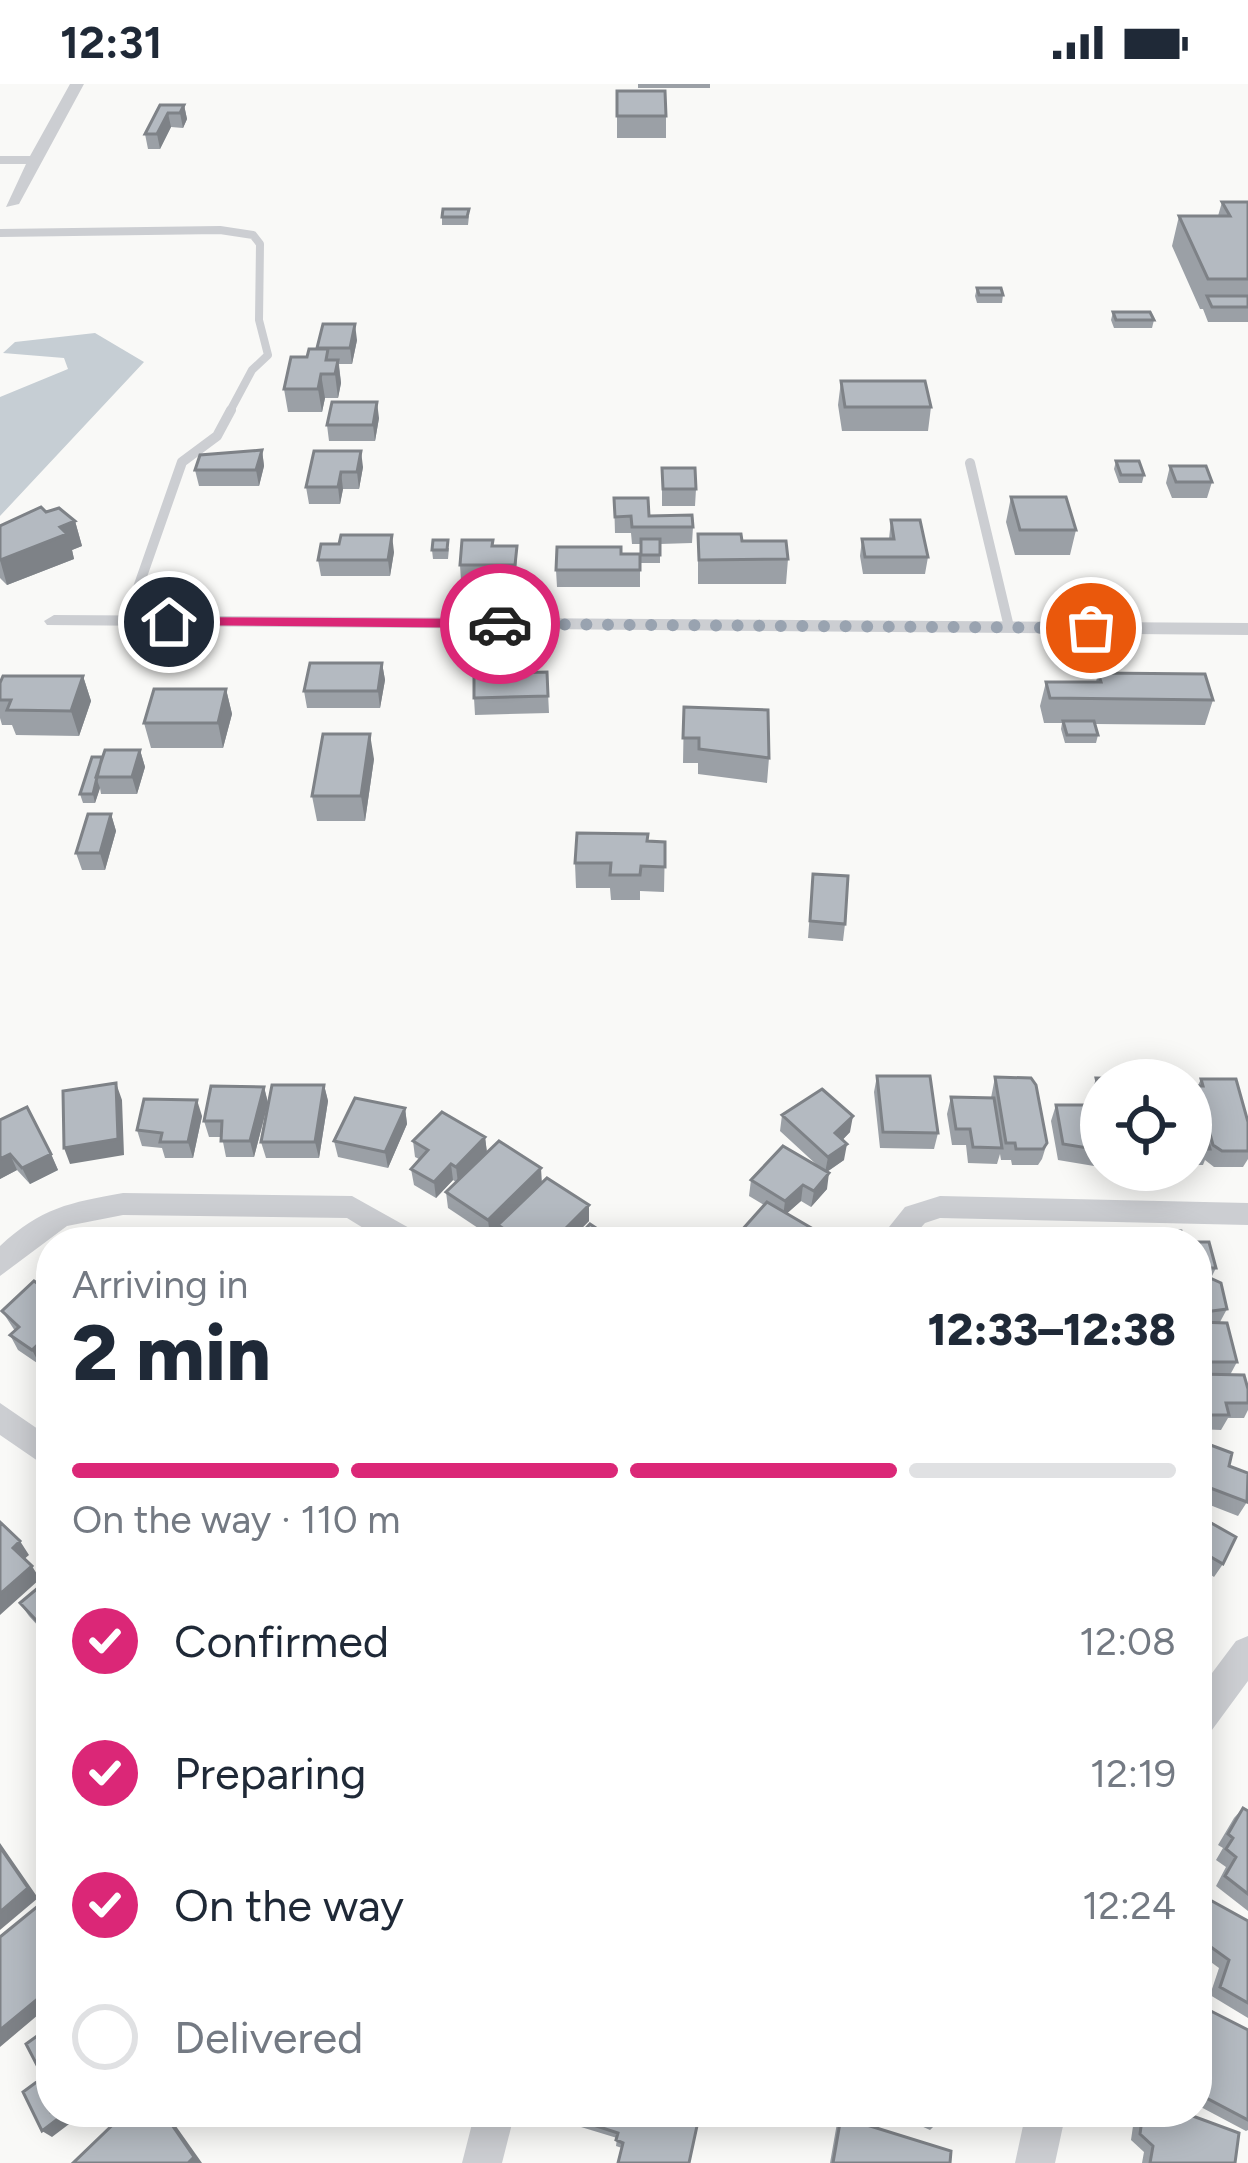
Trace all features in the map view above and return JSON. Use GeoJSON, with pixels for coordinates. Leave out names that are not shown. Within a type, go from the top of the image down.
{"type":"FeatureCollection","features":[{"type":"Feature","properties":{"kind":"street"},"geometry":{"type":"LineString","coordinates":[[11,204],[77,84]]}},
{"type":"Feature","properties":{"kind":"street"},"geometry":{"type":"LineString","coordinates":[[0,160],[35,160]]}},
{"type":"Feature","properties":{"kind":"street"},"geometry":{"type":"LineString","coordinates":[[54,621],[1248,629]]}},
{"type":"Feature","properties":{"kind":"street"},"geometry":{"type":"LineString","coordinates":[[40,1227],[61,1216],[123,1204],[352,1207],[389,1227]]}},
{"type":"Feature","properties":{"kind":"street"},"geometry":{"type":"LineString","coordinates":[[904,1227],[915,1215],[940,1207],[1247,1218]]}},
{"type":"Feature","properties":{"kind":"street"},"geometry":{"type":"LineString","coordinates":[[0,1264],[36,1230]]}},
{"type":"Feature","properties":{"kind":"street"},"geometry":{"type":"LineString","coordinates":[[0,1417],[36,1445]]}},
{"type":"Feature","properties":{"kind":"street"},"geometry":{"type":"LineString","coordinates":[[1212,1702],[1248,1653]]}},
{"type":"Feature","properties":{"kind":"street"},"geometry":{"type":"LineString","coordinates":[[482,2163],[491,2127]]}},
{"type":"Feature","properties":{"kind":"street"},"geometry":{"type":"LineString","coordinates":[[1035,2163],[1043,2127]]}},
{"type":"Feature","properties":{"kind":"lane"},"geometry":{"type":"LineString","coordinates":[[0,233],[220,230],[254,235],[260,244],[259,320],[268,356],[252,370],[217,436],[182,461],[126,622]]}},
{"type":"Feature","properties":{"kind":"lane"},"geometry":{"type":"LineString","coordinates":[[970,463],[1009,627]]}},
{"type":"Feature","properties":{"kind":"shaded area"},"geometry":{"type":"Polygon","coordinates":[[[95,333],[144,362],[0,516],[0,397],[68,369],[64,358],[3,353],[15,342],[95,333]]]}},
{"type":"Feature","properties":{"kind":"building"},"geometry":{"type":"Polygon","coordinates":[[[617,91],[665,91],[666,116],[617,116],[617,91]]]}},
{"type":"Feature","properties":{"kind":"building"},"geometry":{"type":"Polygon","coordinates":[[[160,105],[184,105],[180,113],[168,113],[157,134],[145,134],[160,105]]]}},
{"type":"Feature","properties":{"kind":"building"},"geometry":{"type":"Polygon","coordinates":[[[1222,202],[1248,202],[1248,279],[1208,279],[1179,216],[1230,216],[1222,202]]]}},
{"type":"Feature","properties":{"kind":"building"},"geometry":{"type":"Polygon","coordinates":[[[443,209],[469,209],[467,217],[442,217],[443,209]]]}},
{"type":"Feature","properties":{"kind":"building"},"geometry":{"type":"Polygon","coordinates":[[[977,288],[1001,288],[1003,295],[979,295],[977,288]]]}},
{"type":"Feature","properties":{"kind":"building"},"geometry":{"type":"Polygon","coordinates":[[[1207,296],[1248,296],[1248,307],[1212,307],[1207,296]]]}},
{"type":"Feature","properties":{"kind":"building"},"geometry":{"type":"Polygon","coordinates":[[[1113,312],[1150,312],[1154,320],[1116,320],[1113,312]]]}},
{"type":"Feature","properties":{"kind":"building"},"geometry":{"type":"Polygon","coordinates":[[[323,324],[355,324],[350,348],[317,348],[323,324]]]}},
{"type":"Feature","properties":{"kind":"building"},"geometry":{"type":"Polygon","coordinates":[[[309,349],[328,349],[326,360],[338,360],[335,374],[321,374],[318,389],[284,389],[291,357],[307,357],[309,349]]]}},
{"type":"Feature","properties":{"kind":"building"},"geometry":{"type":"Polygon","coordinates":[[[841,381],[925,381],[931,407],[845,407],[841,381]]]}},
{"type":"Feature","properties":{"kind":"building"},"geometry":{"type":"Polygon","coordinates":[[[332,402],[377,402],[373,425],[327,425],[332,402]]]}},
{"type":"Feature","properties":{"kind":"building"},"geometry":{"type":"Polygon","coordinates":[[[262,450],[256,470],[195,470],[200,455],[262,450]]]}},
{"type":"Feature","properties":{"kind":"building"},"geometry":{"type":"Polygon","coordinates":[[[314,451],[361,451],[357,472],[341,472],[338,487],[306,487],[314,451]]]}},
{"type":"Feature","properties":{"kind":"building"},"geometry":{"type":"Polygon","coordinates":[[[1116,461],[1139,461],[1144,475],[1121,475],[1116,461]]]}},
{"type":"Feature","properties":{"kind":"building"},"geometry":{"type":"Polygon","coordinates":[[[1170,466],[1206,466],[1212,482],[1176,482],[1170,466]]]}},
{"type":"Feature","properties":{"kind":"building"},"geometry":{"type":"Polygon","coordinates":[[[662,468],[695,468],[696,489],[663,489],[662,468]]]}},
{"type":"Feature","properties":{"kind":"building"},"geometry":{"type":"Polygon","coordinates":[[[1011,497],[1066,497],[1076,530],[1020,530],[1011,497]]]}},
{"type":"Feature","properties":{"kind":"building"},"geometry":{"type":"Polygon","coordinates":[[[614,498],[648,498],[649,516],[692,515],[693,527],[632,527],[631,516],[615,517],[614,498]]]}},
{"type":"Feature","properties":{"kind":"building"},"geometry":{"type":"Polygon","coordinates":[[[41,507],[46,512],[59,508],[75,521],[60,527],[67,534],[0,560],[0,526],[41,507]]]}},
{"type":"Feature","properties":{"kind":"building"},"geometry":{"type":"Polygon","coordinates":[[[891,520],[920,520],[928,557],[865,557],[862,539],[894,539],[891,520]]]}},
{"type":"Feature","properties":{"kind":"building"},"geometry":{"type":"Polygon","coordinates":[[[698,534],[786,541],[788,559],[699,560],[698,534]]]}},
{"type":"Feature","properties":{"kind":"building"},"geometry":{"type":"Polygon","coordinates":[[[341,535],[392,535],[388,560],[318,560],[321,544],[339,544],[341,535]]]}},
{"type":"Feature","properties":{"kind":"building"},"geometry":{"type":"Polygon","coordinates":[[[641,539],[660,539],[660,555],[641,555],[641,539]]]}},
{"type":"Feature","properties":{"kind":"building"},"geometry":{"type":"Polygon","coordinates":[[[433,540],[448,540],[447,550],[432,550],[433,540]]]}},
{"type":"Feature","properties":{"kind":"building"},"geometry":{"type":"Polygon","coordinates":[[[462,540],[517,546],[515,565],[460,565],[462,540]]]}},
{"type":"Feature","properties":{"kind":"building"},"geometry":{"type":"Polygon","coordinates":[[[557,547],[621,547],[621,554],[640,554],[640,570],[556,570],[557,547]]]}},
{"type":"Feature","properties":{"kind":"building"},"geometry":{"type":"Polygon","coordinates":[[[503,660],[504,673],[547,672],[548,696],[474,698],[474,661],[503,660]]]}},
{"type":"Feature","properties":{"kind":"building"},"geometry":{"type":"Polygon","coordinates":[[[310,663],[382,663],[378,691],[304,691],[310,663]]]}},
{"type":"Feature","properties":{"kind":"building"},"geometry":{"type":"Polygon","coordinates":[[[1098,673],[1205,674],[1213,700],[1050,698],[1046,682],[1101,682],[1098,673]]]}},
{"type":"Feature","properties":{"kind":"building"},"geometry":{"type":"Polygon","coordinates":[[[3,676],[83,676],[71,711],[7,710],[11,700],[0,700],[3,676]]]}},
{"type":"Feature","properties":{"kind":"building"},"geometry":{"type":"Polygon","coordinates":[[[154,689],[226,689],[218,723],[144,723],[154,689]]]}},
{"type":"Feature","properties":{"kind":"building"},"geometry":{"type":"Polygon","coordinates":[[[684,707],[768,710],[769,758],[699,749],[699,738],[683,738],[684,707]]]}},
{"type":"Feature","properties":{"kind":"building"},"geometry":{"type":"Polygon","coordinates":[[[1063,721],[1094,721],[1098,735],[1067,735],[1063,721]]]}},
{"type":"Feature","properties":{"kind":"building"},"geometry":{"type":"Polygon","coordinates":[[[323,734],[370,734],[361,796],[312,796],[323,734]]]}},
{"type":"Feature","properties":{"kind":"building"},"geometry":{"type":"Polygon","coordinates":[[[105,750],[140,750],[132,777],[96,777],[105,750]]]}},
{"type":"Feature","properties":{"kind":"building"},"geometry":{"type":"Polygon","coordinates":[[[92,757],[102,757],[93,794],[80,794],[92,757]]]}},
{"type":"Feature","properties":{"kind":"building"},"geometry":{"type":"Polygon","coordinates":[[[88,814],[111,814],[100,853],[76,853],[88,814]]]}},
{"type":"Feature","properties":{"kind":"building"},"geometry":{"type":"Polygon","coordinates":[[[577,833],[648,834],[647,841],[665,842],[665,867],[641,866],[640,875],[610,875],[611,863],[575,863],[577,833]]]}},
{"type":"Feature","properties":{"kind":"building"},"geometry":{"type":"Polygon","coordinates":[[[813,874],[848,876],[845,924],[810,921],[813,874]]]}},
{"type":"Feature","properties":{"kind":"building"},"geometry":{"type":"Polygon","coordinates":[[[877,1076],[930,1076],[938,1133],[883,1132],[877,1076]]]}},
{"type":"Feature","properties":{"kind":"building"},"geometry":{"type":"Polygon","coordinates":[[[995,1077],[1031,1078],[1036,1085],[1047,1143],[1043,1149],[1016,1149],[1015,1143],[1006,1143],[995,1077]]]}},
{"type":"Feature","properties":{"kind":"building"},"geometry":{"type":"Polygon","coordinates":[[[1212,1079],[1236,1079],[1248,1122],[1248,1151],[1222,1151],[1213,1145],[1212,1079]]]}},
{"type":"Feature","properties":{"kind":"building"},"geometry":{"type":"Polygon","coordinates":[[[116,1083],[118,1139],[64,1148],[63,1091],[116,1083]]]}},
{"type":"Feature","properties":{"kind":"building"},"geometry":{"type":"Polygon","coordinates":[[[272,1085],[324,1085],[315,1142],[261,1142],[272,1085]]]}},
{"type":"Feature","properties":{"kind":"building"},"geometry":{"type":"Polygon","coordinates":[[[211,1086],[264,1087],[250,1141],[221,1141],[222,1121],[204,1121],[211,1086]]]}},
{"type":"Feature","properties":{"kind":"building"},"geometry":{"type":"Polygon","coordinates":[[[822,1089],[853,1116],[835,1133],[847,1144],[828,1157],[782,1115],[822,1089]]]}},
{"type":"Feature","properties":{"kind":"building"},"geometry":{"type":"Polygon","coordinates":[[[951,1097],[994,1098],[1002,1148],[973,1147],[970,1129],[956,1129],[951,1097]]]}},
{"type":"Feature","properties":{"kind":"building"},"geometry":{"type":"Polygon","coordinates":[[[355,1098],[405,1108],[385,1152],[334,1141],[355,1098]]]}},
{"type":"Feature","properties":{"kind":"building"},"geometry":{"type":"Polygon","coordinates":[[[144,1099],[197,1100],[188,1142],[160,1142],[162,1133],[137,1130],[144,1099]]]}},
{"type":"Feature","properties":{"kind":"building"},"geometry":{"type":"Polygon","coordinates":[[[1056,1105],[1080,1105],[1080,1147],[1063,1144],[1056,1105]]]}},
{"type":"Feature","properties":{"kind":"building"},"geometry":{"type":"Polygon","coordinates":[[[27,1107],[51,1154],[22,1168],[10,1154],[0,1159],[0,1120],[27,1107]]]}},
{"type":"Feature","properties":{"kind":"building"},"geometry":{"type":"Polygon","coordinates":[[[442,1112],[485,1137],[434,1182],[411,1169],[428,1150],[413,1141],[442,1112]]]}},
{"type":"Feature","properties":{"kind":"building"},"geometry":{"type":"Polygon","coordinates":[[[499,1141],[541,1168],[488,1220],[446,1192],[499,1141]]]}},
{"type":"Feature","properties":{"kind":"building"},"geometry":{"type":"Polygon","coordinates":[[[783,1146],[829,1173],[814,1191],[803,1185],[785,1201],[751,1180],[783,1146]]]}},
{"type":"Feature","properties":{"kind":"building"},"geometry":{"type":"Polygon","coordinates":[[[547,1178],[589,1205],[567,1227],[498,1225],[547,1178]]]}},
{"type":"Feature","properties":{"kind":"building"},"geometry":{"type":"Polygon","coordinates":[[[767,1202],[810,1227],[745,1227],[767,1202]]]}},
{"type":"Feature","properties":{"kind":"building"},"geometry":{"type":"Polygon","coordinates":[[[1212,1279],[1221,1283],[1227,1309],[1212,1311],[1212,1279]]]}},
{"type":"Feature","properties":{"kind":"building"},"geometry":{"type":"Polygon","coordinates":[[[36,1282],[36,1346],[32,1350],[10,1335],[19,1327],[2,1311],[36,1282]]]}},
{"type":"Feature","properties":{"kind":"building"},"geometry":{"type":"Polygon","coordinates":[[[1212,1322],[1227,1323],[1237,1362],[1212,1362],[1212,1322]]]}},
{"type":"Feature","properties":{"kind":"building"},"geometry":{"type":"Polygon","coordinates":[[[1212,1374],[1244,1375],[1248,1403],[1226,1403],[1229,1415],[1212,1415],[1212,1374]]]}},
{"type":"Feature","properties":{"kind":"building"},"geometry":{"type":"Polygon","coordinates":[[[1212,1446],[1232,1453],[1229,1466],[1248,1473],[1247,1502],[1212,1489],[1212,1446]]]}},
{"type":"Feature","properties":{"kind":"building"},"geometry":{"type":"Polygon","coordinates":[[[0,1522],[20,1541],[13,1548],[32,1566],[0,1594],[0,1522]]]}},
{"type":"Feature","properties":{"kind":"building"},"geometry":{"type":"Polygon","coordinates":[[[1212,1523],[1236,1537],[1223,1564],[1212,1558],[1212,1523]]]}},
{"type":"Feature","properties":{"kind":"building"},"geometry":{"type":"Polygon","coordinates":[[[36,1590],[36,1620],[20,1603],[36,1590]]]}},
{"type":"Feature","properties":{"kind":"building"},"geometry":{"type":"Polygon","coordinates":[[[1243,1808],[1248,1811],[1248,1894],[1225,1876],[1236,1857],[1226,1849],[1233,1838],[1228,1834],[1243,1808]]]}},
{"type":"Feature","properties":{"kind":"building"},"geometry":{"type":"Polygon","coordinates":[[[0,1847],[28,1888],[0,1912],[0,1847]]]}},
{"type":"Feature","properties":{"kind":"building"},"geometry":{"type":"Polygon","coordinates":[[[1212,1901],[1248,1921],[1248,2003],[1220,1987],[1229,1960],[1212,1948],[1212,1901]]]}},
{"type":"Feature","properties":{"kind":"building"},"geometry":{"type":"Polygon","coordinates":[[[36,1908],[36,2000],[0,2030],[0,1937],[36,1908]]]}},
{"type":"Feature","properties":{"kind":"building"},"geometry":{"type":"Polygon","coordinates":[[[1212,2012],[1248,2030],[1248,2120],[1212,2101],[1212,2012]]]}},
{"type":"Feature","properties":{"kind":"building"},"geometry":{"type":"Polygon","coordinates":[[[36,2037],[36,2063],[26,2044],[36,2037]]]}},
{"type":"Feature","properties":{"kind":"building"},"geometry":{"type":"Polygon","coordinates":[[[36,2082],[36,2119],[23,2092],[36,2082]]]}},
{"type":"Feature","properties":{"kind":"building"},"geometry":{"type":"Polygon","coordinates":[[[1212,2123],[1239,2133],[1235,2163],[1150,2163],[1153,2146],[1140,2134],[1141,2127],[1212,2127],[1212,2123]]]}},
{"type":"Feature","properties":{"kind":"building"},"geometry":{"type":"Polygon","coordinates":[[[110,2127],[173,2127],[194,2157],[188,2163],[73,2163],[110,2127]]]}},
{"type":"Feature","properties":{"kind":"building"},"geometry":{"type":"Polygon","coordinates":[[[600,2127],[697,2127],[689,2163],[618,2163],[623,2143],[616,2140],[618,2133],[600,2127]]]}},
{"type":"Feature","properties":{"kind":"building"},"geometry":{"type":"Polygon","coordinates":[[[839,2127],[873,2127],[951,2151],[950,2163],[833,2163],[839,2127]]]}},
{"type":"Feature","properties":{"kind":"way so far"},"geometry":{"type":"LineString","coordinates":[[500,624],[1091,628]]}},
{"type":"Feature","properties":{"kind":"route"},"geometry":{"type":"LineString","coordinates":[[169,622],[500,624]]}}]}
